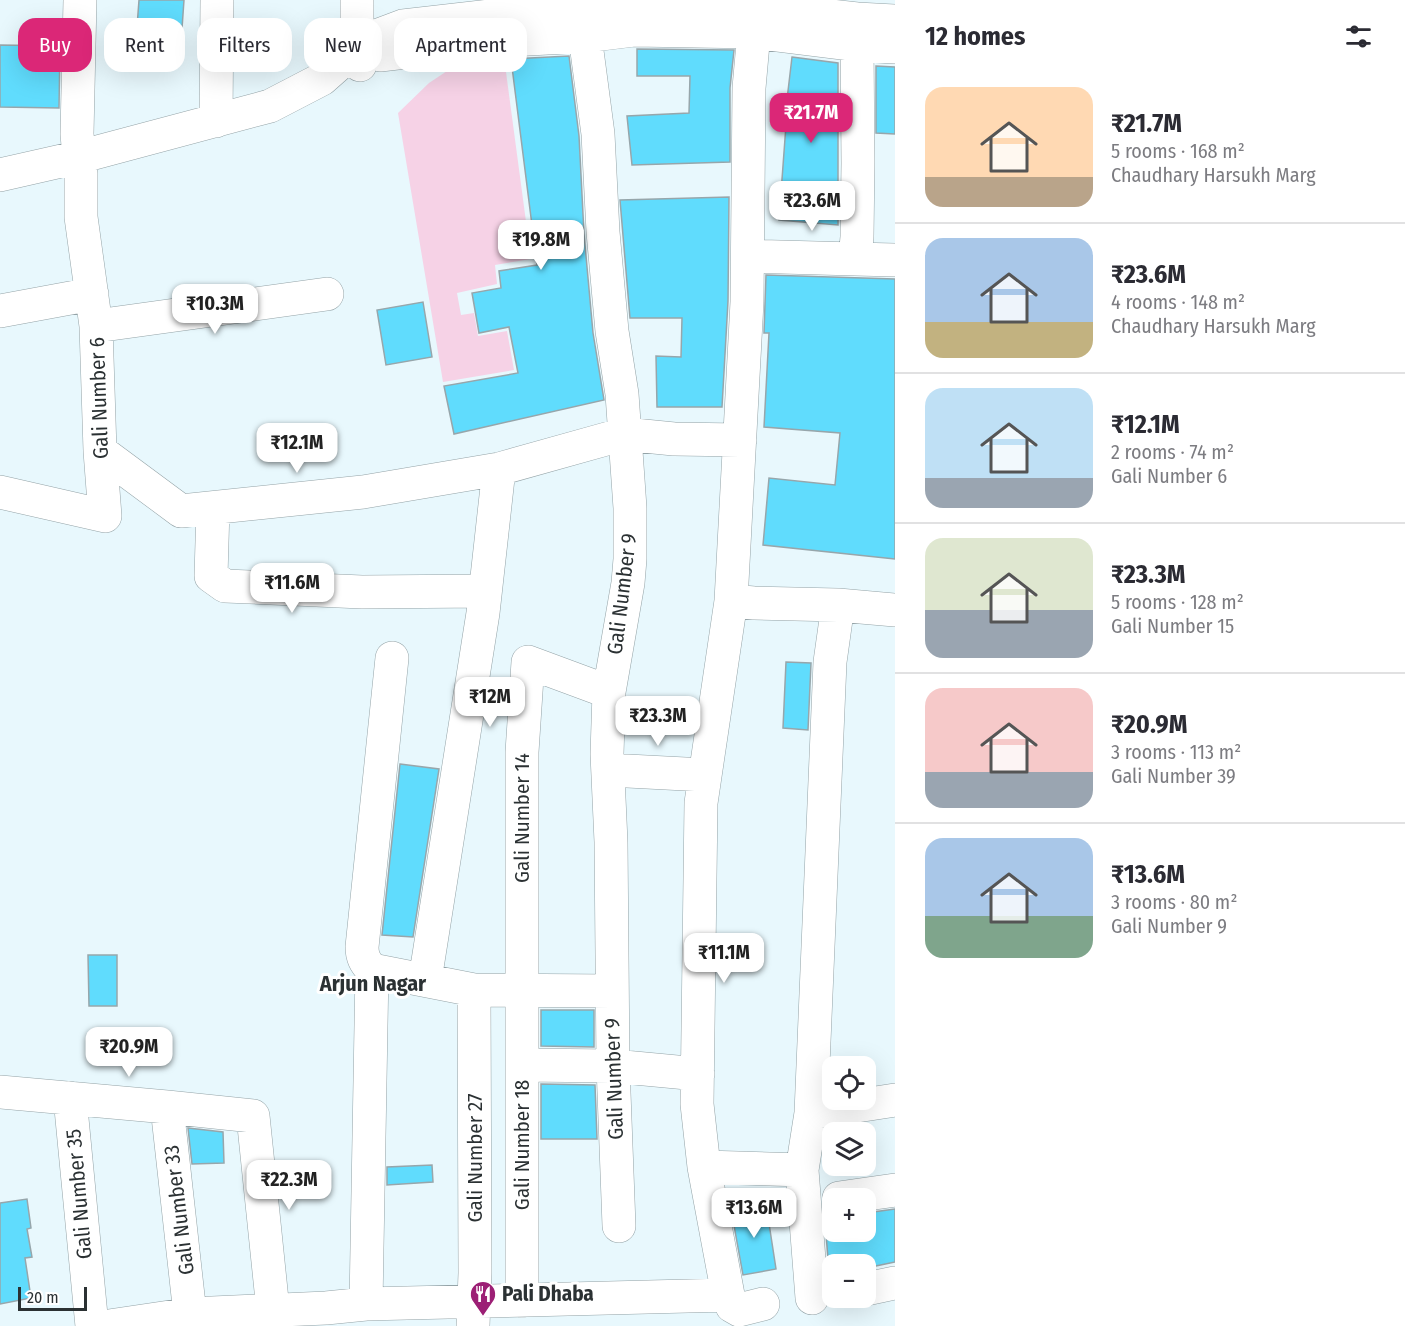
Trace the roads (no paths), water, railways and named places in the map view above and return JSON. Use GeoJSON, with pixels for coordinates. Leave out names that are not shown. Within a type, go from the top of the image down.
{"type":"FeatureCollection","features":[{"type":"Feature","properties":{"kind":"street","name":"Gali Number 6"},"geometry":{"type":"LineString","coordinates":[[0,492],[105,516],[100,451],[96,326],[81,217],[77,134],[80,0]]}},
{"type":"Feature","properties":{"kind":"street"},"geometry":{"type":"LineString","coordinates":[[216,121],[217,0]]}},
{"type":"Feature","properties":{"kind":"street"},"geometry":{"type":"LineString","coordinates":[[357,0],[361,18]]}},
{"type":"Feature","properties":{"kind":"street"},"geometry":{"type":"LineString","coordinates":[[375,18],[378,0]]}},
{"type":"Feature","properties":{"kind":"street"},"geometry":{"type":"LineString","coordinates":[[382,42],[403,26],[507,14],[633,4],[720,8],[754,7],[856,19],[895,21]]}},
{"type":"Feature","properties":{"kind":"street"},"geometry":{"type":"LineString","coordinates":[[382,51],[585,36],[634,30],[754,32],[895,48]]}},
{"type":"Feature","properties":{"kind":"street"},"geometry":{"type":"LineString","coordinates":[[744,1312],[704,1167],[697,1104],[701,803],[730,601],[748,255],[749,88],[754,32]]}},
{"type":"Feature","properties":{"kind":"street","name":"Gali Number 9"},"geometry":{"type":"LineString","coordinates":[[585,36],[598,134],[604,243],[612,331],[622,394],[630,508],[628,583],[609,692],[608,770],[613,1066],[620,1226]]}},
{"type":"Feature","properties":{"kind":"street"},"geometry":{"type":"LineString","coordinates":[[855,259],[857,45]]}},
{"type":"Feature","properties":{"kind":"street"},"geometry":{"type":"LineString","coordinates":[[0,193],[216,121],[270,106],[334,72]]}},
{"type":"Feature","properties":{"kind":"street"},"geometry":{"type":"LineString","coordinates":[[0,175],[80,165],[202,144],[276,122],[332,94],[351,72]]}},
{"type":"Feature","properties":{"kind":"street"},"geometry":{"type":"LineString","coordinates":[[748,255],[895,260]]}},
{"type":"Feature","properties":{"kind":"street"},"geometry":{"type":"LineString","coordinates":[[0,311],[92,294]]}},
{"type":"Feature","properties":{"kind":"street"},"geometry":{"type":"LineString","coordinates":[[96,326],[327,294]]}},
{"type":"Feature","properties":{"kind":"street"},"geometry":{"type":"LineString","coordinates":[[100,451],[181,511],[363,492],[499,469],[624,434],[674,439],[740,440]]}},
{"type":"Feature","properties":{"kind":"street"},"geometry":{"type":"LineString","coordinates":[[424,980],[452,817],[486,591],[499,469]]}},
{"type":"Feature","properties":{"kind":"street"},"geometry":{"type":"LineString","coordinates":[[213,508],[211,576],[225,586],[363,592],[486,591]]}},
{"type":"Feature","properties":{"kind":"street"},"geometry":{"type":"LineString","coordinates":[[730,601],[895,609]]}},
{"type":"Feature","properties":{"kind":"street"},"geometry":{"type":"LineString","coordinates":[[109,1326],[184,1319],[254,1316],[326,1317],[366,1304],[473,1314],[522,1301],[590,1313],[744,1312],[822,1296],[818,1202],[802,1170],[811,1113],[830,662],[838,605]]}},
{"type":"Feature","properties":{"kind":"street"},"geometry":{"type":"LineString","coordinates":[[392,658],[362,946],[365,962],[372,970],[474,990],[612,991]]}},
{"type":"Feature","properties":{"kind":"street","name":"Gali Number 14"},"geometry":{"type":"LineString","coordinates":[[522,989],[522,752],[528,662],[609,692]]}},
{"type":"Feature","properties":{"kind":"street"},"geometry":{"type":"LineString","coordinates":[[608,770],[705,775]]}},
{"type":"Feature","properties":{"kind":"street"},"geometry":{"type":"LineString","coordinates":[[366,1304],[372,970]]}},
{"type":"Feature","properties":{"kind":"street","name":"Gali Number 18"},"geometry":{"type":"LineString","coordinates":[[522,989],[522,1301]]}},
{"type":"Feature","properties":{"kind":"street","name":"Gali Number 27"},"geometry":{"type":"LineString","coordinates":[[473,1314],[474,990]]}},
{"type":"Feature","properties":{"kind":"street"},"geometry":{"type":"LineString","coordinates":[[522,1065],[613,1066],[698,1074]]}},
{"type":"Feature","properties":{"kind":"street"},"geometry":{"type":"LineString","coordinates":[[0,1092],[254,1116],[254,1316]]}},
{"type":"Feature","properties":{"kind":"street","name":"Gali Number 35"},"geometry":{"type":"LineString","coordinates":[[70,1098],[92,1326]]}},
{"type":"Feature","properties":{"kind":"street"},"geometry":{"type":"LineString","coordinates":[[811,1113],[895,1100]]}},
{"type":"Feature","properties":{"kind":"street","name":"Gali Number 33"},"geometry":{"type":"LineString","coordinates":[[167,1107],[184,1319]]}},
{"type":"Feature","properties":{"kind":"street"},"geometry":{"type":"LineString","coordinates":[[704,1167],[802,1170]]}},
{"type":"Feature","properties":{"kind":"street"},"geometry":{"type":"LineString","coordinates":[[876,1193],[895,1190]]}},
{"type":"Feature","properties":{"kind":"street"},"geometry":{"type":"LineString","coordinates":[[876,1287],[895,1283]]}},
{"type":"Feature","properties":{"kind":"place","name":"Pali Dhaba"},"geometry":{"type":"Point","coordinates":[483,1317]}},
{"type":"Feature","properties":{"kind":"district","name":"Arjun Nagar"},"geometry":{"type":"Point","coordinates":[373,983]}}]}
